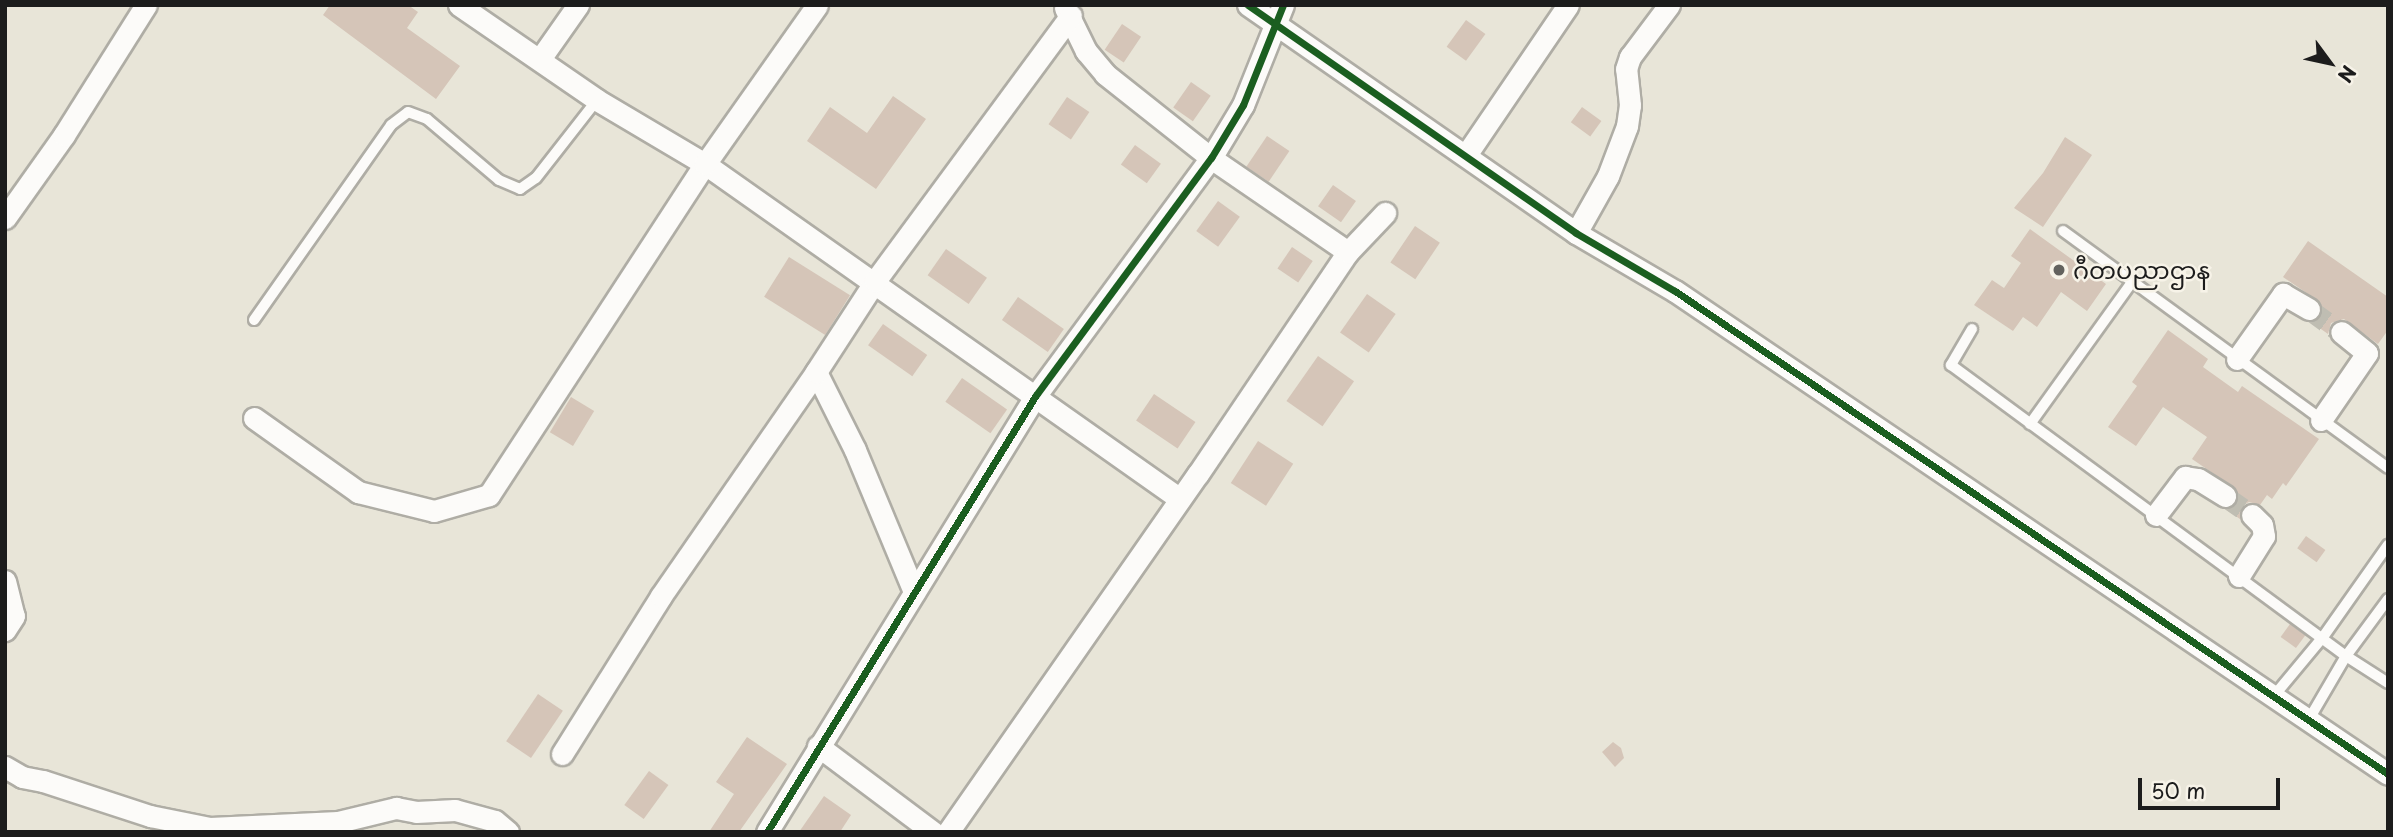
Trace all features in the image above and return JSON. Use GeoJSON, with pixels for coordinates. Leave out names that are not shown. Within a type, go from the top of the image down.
{"type":"FeatureCollection","features":[{"type":"Feature","properties":{"kind":"street"},"geometry":{"type":"LineString","coordinates":[[5,218],[64,135],[146,5]]}},
{"type":"Feature","properties":{"kind":"street"},"geometry":{"type":"LineString","coordinates":[[459,5],[597,100],[705,164],[875,281],[1180,499]]}},
{"type":"Feature","properties":{"kind":"street"},"geometry":{"type":"LineString","coordinates":[[540,60],[578,5]]}},
{"type":"Feature","properties":{"kind":"street"},"geometry":{"type":"LineString","coordinates":[[254,418],[358,492],[434,511],[489,495],[705,164],[817,5]]}},
{"type":"Feature","properties":{"kind":"street"},"geometry":{"type":"LineString","coordinates":[[1248,5],[1576,233],[1675,291],[2388,774]]}},
{"type":"Feature","properties":{"kind":"street"},"geometry":{"type":"LineString","coordinates":[[767,832],[1036,396],[1211,158],[1243,105],[1283,5]]}},
{"type":"Feature","properties":{"kind":"street"},"geometry":{"type":"LineString","coordinates":[[1466,155],[1568,5]]}},
{"type":"Feature","properties":{"kind":"street"},"geometry":{"type":"LineString","coordinates":[[1576,233],[1608,176],[1627,126],[1630,106],[1626,69],[1630,57],[1669,5]]}},
{"type":"Feature","properties":{"kind":"street"},"geometry":{"type":"LineString","coordinates":[[562,754],[661,596],[816,372],[875,281],[1067,10],[1086,51],[1105,74],[1211,158],[1348,252]]}},
{"type":"Feature","properties":{"kind":"street"},"geometry":{"type":"LineString","coordinates":[[948,832],[1348,252],[1385,212]]}},
{"type":"Feature","properties":{"kind":"street"},"geometry":{"type":"LineString","coordinates":[[2237,359],[2283,294],[2309,309]]}},
{"type":"Feature","properties":{"kind":"street"},"geometry":{"type":"LineString","coordinates":[[2321,420],[2367,353],[2341,331]]}},
{"type":"Feature","properties":{"kind":"street"},"geometry":{"type":"LineString","coordinates":[[816,372],[855,450],[914,592]]}},
{"type":"Feature","properties":{"kind":"street"},"geometry":{"type":"LineString","coordinates":[[2156,515],[2185,477],[2198,479],[2225,496]]}},
{"type":"Feature","properties":{"kind":"street"},"geometry":{"type":"LineString","coordinates":[[2239,576],[2264,536],[2262,525],[2252,515]]}},
{"type":"Feature","properties":{"kind":"street"},"geometry":{"type":"LineString","coordinates":[[5,581],[15,616],[5,631]]}},
{"type":"Feature","properties":{"kind":"street"},"geometry":{"type":"LineString","coordinates":[[818,746],[933,832]]}},
{"type":"Feature","properties":{"kind":"street"},"geometry":{"type":"LineString","coordinates":[[5,767],[22,777],[193,827],[338,822],[396,808],[416,812],[455,810],[495,821],[508,832]]}},
{"type":"Feature","properties":{"kind":"lane"},"geometry":{"type":"LineString","coordinates":[[254,320],[391,125],[408,112],[427,119],[499,180],[520,188],[536,178],[597,100]]}},
{"type":"Feature","properties":{"kind":"lane"},"geometry":{"type":"LineString","coordinates":[[2063,231],[2388,468]]}},
{"type":"Feature","properties":{"kind":"lane"},"geometry":{"type":"LineString","coordinates":[[2030,424],[2132,282]]}},
{"type":"Feature","properties":{"kind":"lane"},"geometry":{"type":"LineString","coordinates":[[1972,328],[1951,365],[2346,656],[2388,683]]}},
{"type":"Feature","properties":{"kind":"lane"},"geometry":{"type":"LineString","coordinates":[[2273,697],[2322,637],[2388,545]]}},
{"type":"Feature","properties":{"kind":"lane"},"geometry":{"type":"LineString","coordinates":[[2308,720],[2346,656],[2388,599]]}},
{"type":"Feature","properties":{"kind":"building"},"geometry":{"type":"Polygon","coordinates":[[[330,5],[408,5],[418,12],[407,28],[460,66],[436,99],[323,15],[330,5]]]}},
{"type":"Feature","properties":{"kind":"building"},"geometry":{"type":"Polygon","coordinates":[[[1466,20],[1485,34],[1466,61],[1447,47],[1466,20]]]}},
{"type":"Feature","properties":{"kind":"building"},"geometry":{"type":"Polygon","coordinates":[[[1122,24],[1141,37],[1124,63],[1105,50],[1122,24]]]}},
{"type":"Feature","properties":{"kind":"building"},"geometry":{"type":"Polygon","coordinates":[[[1191,82],[1211,96],[1193,121],[1173,107],[1191,82]]]}},
{"type":"Feature","properties":{"kind":"building"},"geometry":{"type":"Polygon","coordinates":[[[893,96],[926,119],[876,189],[807,141],[830,107],[867,133],[893,96]]]}},
{"type":"Feature","properties":{"kind":"building"},"geometry":{"type":"Polygon","coordinates":[[[1067,97],[1089,112],[1071,139],[1049,124],[1067,97]]]}},
{"type":"Feature","properties":{"kind":"building"},"geometry":{"type":"Polygon","coordinates":[[[1582,107],[1601,121],[1590,136],[1571,122],[1582,107]]]}},
{"type":"Feature","properties":{"kind":"building"},"geometry":{"type":"Polygon","coordinates":[[[1267,136],[1289,151],[1269,182],[1246,167],[1267,136]]]}},
{"type":"Feature","properties":{"kind":"building"},"geometry":{"type":"Polygon","coordinates":[[[2065,137],[2092,155],[2043,227],[2014,208],[2043,173],[2065,137]]]}},
{"type":"Feature","properties":{"kind":"building"},"geometry":{"type":"Polygon","coordinates":[[[1135,145],[1161,164],[1147,183],[1121,164],[1135,145]]]}},
{"type":"Feature","properties":{"kind":"building"},"geometry":{"type":"Polygon","coordinates":[[[1333,185],[1356,201],[1341,222],[1318,206],[1333,185]]]}},
{"type":"Feature","properties":{"kind":"building"},"geometry":{"type":"Polygon","coordinates":[[[1218,201],[1240,217],[1218,247],[1196,231],[1218,201]]]}},
{"type":"Feature","properties":{"kind":"building"},"geometry":{"type":"Polygon","coordinates":[[[1415,226],[1440,243],[1415,279],[1390,262],[1415,226]]]}},
{"type":"Feature","properties":{"kind":"building"},"geometry":{"type":"Polygon","coordinates":[[[2030,229],[2106,284],[2087,311],[2061,292],[2037,327],[2023,317],[2013,331],[1974,305],[1992,280],[2004,288],[2021,263],[2011,256],[2030,229]]]}},
{"type":"Feature","properties":{"kind":"building"},"geometry":{"type":"Polygon","coordinates":[[[2308,241],[2388,297],[2388,330],[2378,344],[2344,319],[2331,323],[2328,334],[2311,322],[2321,315],[2320,302],[2283,277],[2308,241]]]}},
{"type":"Feature","properties":{"kind":"building"},"geometry":{"type":"Polygon","coordinates":[[[1292,247],[1313,261],[1298,283],[1277,269],[1292,247]]]}},
{"type":"Feature","properties":{"kind":"building"},"geometry":{"type":"Polygon","coordinates":[[[946,249],[987,278],[969,304],[928,275],[946,249]]]}},
{"type":"Feature","properties":{"kind":"building"},"geometry":{"type":"Polygon","coordinates":[[[789,257],[850,295],[825,335],[764,297],[789,257]]]}},
{"type":"Feature","properties":{"kind":"building"},"geometry":{"type":"Polygon","coordinates":[[[1367,294],[1396,314],[1369,353],[1340,333],[1367,294]]]}},
{"type":"Feature","properties":{"kind":"building"},"geometry":{"type":"Polygon","coordinates":[[[1018,297],[1064,329],[1048,352],[1002,320],[1018,297]]]}},
{"type":"Feature","properties":{"kind":"building"},"geometry":{"type":"Polygon","coordinates":[[[883,324],[927,355],[912,376],[868,345],[883,324]]]}},
{"type":"Feature","properties":{"kind":"building"},"geometry":{"type":"Polygon","coordinates":[[[2168,330],[2208,359],[2203,367],[2238,392],[2242,386],[2319,439],[2286,486],[2283,483],[2272,499],[2267,495],[2260,505],[2249,502],[2243,505],[2240,519],[2225,509],[2236,502],[2236,489],[2192,459],[2207,437],[2163,407],[2136,446],[2108,427],[2137,386],[2132,382],[2168,330]]]}},
{"type":"Feature","properties":{"kind":"building"},"geometry":{"type":"Polygon","coordinates":[[[1318,356],[1354,381],[1322,426],[1286,401],[1318,356]]]}},
{"type":"Feature","properties":{"kind":"building"},"geometry":{"type":"Polygon","coordinates":[[[962,378],[1007,410],[990,433],[945,402],[962,378]]]}},
{"type":"Feature","properties":{"kind":"building"},"geometry":{"type":"Polygon","coordinates":[[[1154,394],[1195,422],[1178,448],[1136,421],[1154,394]]]}},
{"type":"Feature","properties":{"kind":"building"},"geometry":{"type":"Polygon","coordinates":[[[571,397],[594,411],[573,446],[550,432],[571,397]]]}},
{"type":"Feature","properties":{"kind":"building"},"geometry":{"type":"Polygon","coordinates":[[[1258,441],[1293,464],[1266,506],[1231,483],[1258,441]]]}},
{"type":"Feature","properties":{"kind":"building"},"geometry":{"type":"Polygon","coordinates":[[[2306,536],[2325,550],[2317,562],[2297,548],[2306,536]]]}},
{"type":"Feature","properties":{"kind":"building"},"geometry":{"type":"Polygon","coordinates":[[[2290,624],[2305,635],[2296,648],[2281,637],[2290,624]]]}},
{"type":"Feature","properties":{"kind":"building"},"geometry":{"type":"Polygon","coordinates":[[[538,694],[563,711],[531,758],[506,741],[538,694]]]}},
{"type":"Feature","properties":{"kind":"building"},"geometry":{"type":"Polygon","coordinates":[[[747,737],[787,764],[739,832],[709,832],[734,794],[716,782],[747,737]]]}},
{"type":"Feature","properties":{"kind":"building"},"geometry":{"type":"Polygon","coordinates":[[[1613,742],[1621,748],[1624,758],[1615,767],[1602,752],[1613,742]]]}},
{"type":"Feature","properties":{"kind":"building"},"geometry":{"type":"Polygon","coordinates":[[[649,771],[668,785],[644,819],[624,805],[649,771]]]}},
{"type":"Feature","properties":{"kind":"building"},"geometry":{"type":"Polygon","coordinates":[[[824,796],[851,815],[840,832],[799,832],[824,796]]]}},
{"type":"Feature","properties":{"kind":"tunnel"},"geometry":{"type":"LineString","coordinates":[[2309,309],[2341,332]]}},
{"type":"Feature","properties":{"kind":"tunnel"},"geometry":{"type":"LineString","coordinates":[[2225,496],[2252,515]]}},
{"type":"Feature","properties":{"kind":"cycle path"},"geometry":{"type":"LineString","coordinates":[[1248,5],[1576,233],[1675,291],[2388,774]]}},
{"type":"Feature","properties":{"kind":"cycle path"},"geometry":{"type":"LineString","coordinates":[[767,832],[1036,395],[1211,158],[1243,105],[1283,5]]}},
{"type":"Feature","properties":{"kind":"place","name":"ဂီတပညာဌာန"},"geometry":{"type":"Point","coordinates":[2059,270]}}]}
